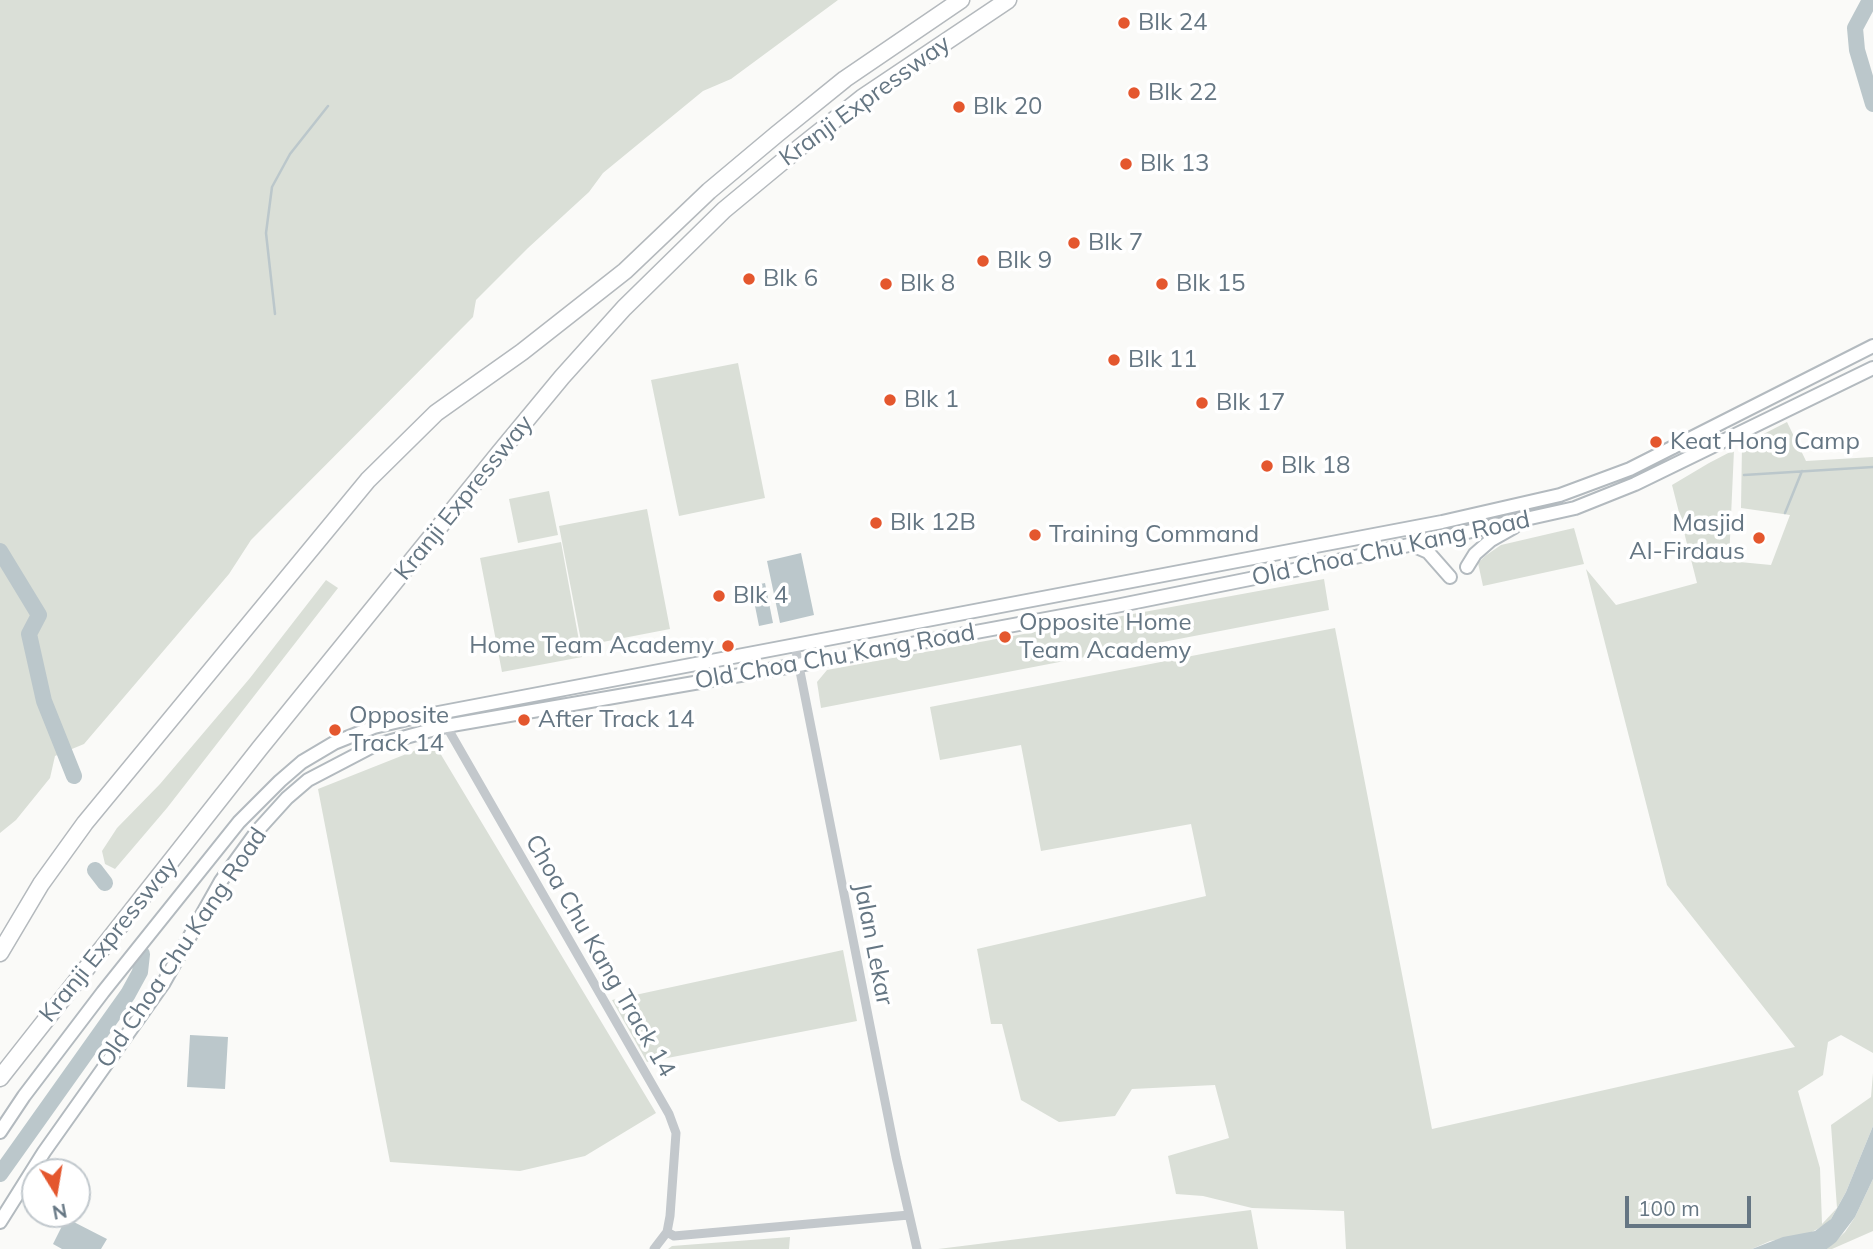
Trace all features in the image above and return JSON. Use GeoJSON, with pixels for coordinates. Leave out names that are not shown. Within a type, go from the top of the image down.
{"type":"FeatureCollection","features":[{"type":"Feature","properties":{"kind":"highway","name":"Kranji Expressway"},"geometry":{"type":"LineString","coordinates":[[0,953],[41,884],[85,823],[368,480],[436,412],[522,352],[625,271],[709,191],[845,79],[961,0]]}},
{"type":"Feature","properties":{"kind":"highway","name":"Kranji Expressway"},"geometry":{"type":"LineString","coordinates":[[0,1078],[260,748],[562,377],[625,307],[724,210],[823,128],[862,98],[1008,0]]}},
{"type":"Feature","properties":{"kind":"main road","name":"Old Choa Chu Kang Road"},"geometry":{"type":"LineString","coordinates":[[0,1132],[24,1096],[198,870],[255,805],[302,762],[334,743],[374,727],[439,712],[1442,523],[1560,495],[1630,469],[1873,346]]}},
{"type":"Feature","properties":{"kind":"main road","name":"Old Choa Chu Kang Road"},"geometry":{"type":"LineString","coordinates":[[0,1222],[44,1152],[163,984],[221,881],[258,830],[287,798],[308,780],[337,762],[373,746],[446,726],[799,665],[1116,606],[1575,509],[1635,484],[1873,368]]}},
{"type":"Feature","properties":{"kind":"main road"},"geometry":{"type":"LineString","coordinates":[[1787,389],[1834,374],[1840,377],[1842,382]]}},
{"type":"Feature","properties":{"kind":"main road"},"geometry":{"type":"LineString","coordinates":[[1466,567],[1490,540],[1527,520]]}},
{"type":"Feature","properties":{"kind":"main road"},"geometry":{"type":"LineString","coordinates":[[1412,545],[1428,552],[1450,577]]}},
{"type":"Feature","properties":{"kind":"main road"},"geometry":{"type":"LineString","coordinates":[[1100,588],[1112,596],[1116,606]]}},
{"type":"Feature","properties":{"kind":"main road"},"geometry":{"type":"LineString","coordinates":[[198,870],[206,880],[221,881]]}},
{"type":"Feature","properties":{"kind":"street","name":"Jalan Lekar"},"geometry":{"type":"LineString","coordinates":[[795,646],[917,1249]]}},
{"type":"Feature","properties":{"kind":"street","name":"Choa Chu Kang Track 14"},"geometry":{"type":"LineString","coordinates":[[439,712],[669,1114],[676,1133],[667,1233]]}},
{"type":"Feature","properties":{"kind":"street"},"geometry":{"type":"LineString","coordinates":[[654,1249],[667,1233],[674,1236],[909,1215]]}},
{"type":"Feature","properties":{"kind":"shaded area"},"geometry":{"type":"Polygon","coordinates":[[[0,0],[838,0],[731,79],[703,91],[603,173],[589,192],[476,300],[473,317],[251,540],[229,574],[84,744],[55,756],[50,778],[16,820],[0,833],[0,0]]]}},
{"type":"Feature","properties":{"kind":"shaded area"},"geometry":{"type":"Polygon","coordinates":[[[738,363],[765,498],[679,516],[651,380],[738,363]]]}},
{"type":"Feature","properties":{"kind":"shaded area"},"geometry":{"type":"Polygon","coordinates":[[[1787,422],[1806,461],[1873,457],[1873,1053],[1841,1035],[1828,1042],[1823,1075],[1798,1091],[1820,1168],[1822,1224],[1837,1208],[1827,1224],[1806,1235],[1770,1241],[1752,1249],[1346,1249],[1344,1211],[1252,1208],[1203,1196],[1176,1194],[1168,1156],[1229,1138],[1215,1085],[1132,1089],[1115,1116],[1059,1122],[1021,1100],[1002,1024],[991,1024],[977,949],[1206,896],[1191,824],[1041,851],[1021,745],[940,760],[930,707],[1335,628],[1432,1129],[1795,1047],[1667,885],[1586,569],[1616,605],[1697,583],[1672,485],[1734,450],[1729,561],[1771,565],[1790,515],[1741,508],[1742,445],[1787,422]]]}},
{"type":"Feature","properties":{"kind":"shaded area"},"geometry":{"type":"Polygon","coordinates":[[[549,491],[558,535],[518,543],[509,499],[549,491]]]}},
{"type":"Feature","properties":{"kind":"shaded area"},"geometry":{"type":"Polygon","coordinates":[[[647,509],[670,629],[582,646],[559,526],[647,509]]]}},
{"type":"Feature","properties":{"kind":"shaded area"},"geometry":{"type":"Polygon","coordinates":[[[1574,528],[1584,564],[1483,586],[1478,563],[1501,545],[1574,528]]]}},
{"type":"Feature","properties":{"kind":"shaded area"},"geometry":{"type":"Polygon","coordinates":[[[561,542],[582,657],[502,672],[480,558],[561,542]]]}},
{"type":"Feature","properties":{"kind":"shaded area"},"geometry":{"type":"Polygon","coordinates":[[[801,553],[814,615],[780,623],[767,561],[801,553]]]}},
{"type":"Feature","properties":{"kind":"shaded area"},"geometry":{"type":"Polygon","coordinates":[[[1324,579],[1329,610],[821,708],[817,682],[827,670],[1324,579]]]}},
{"type":"Feature","properties":{"kind":"shaded area"},"geometry":{"type":"Polygon","coordinates":[[[326,580],[338,588],[167,808],[115,869],[105,864],[102,851],[117,828],[160,784],[250,678],[326,580]]]}},
{"type":"Feature","properties":{"kind":"shaded area"},"geometry":{"type":"Polygon","coordinates":[[[765,583],[773,623],[759,626],[751,586],[765,583]]]}},
{"type":"Feature","properties":{"kind":"shaded area"},"geometry":{"type":"Polygon","coordinates":[[[434,743],[656,1113],[585,1156],[520,1171],[390,1162],[318,789],[434,743]]]}},
{"type":"Feature","properties":{"kind":"shaded area"},"geometry":{"type":"Polygon","coordinates":[[[843,950],[857,1021],[647,1062],[612,1000],[843,950]]]}},
{"type":"Feature","properties":{"kind":"shaded area"},"geometry":{"type":"Polygon","coordinates":[[[190,1035],[228,1037],[225,1089],[187,1087],[190,1035]]]}},
{"type":"Feature","properties":{"kind":"shaded area"},"geometry":{"type":"Polygon","coordinates":[[[1873,1073],[1873,1126],[1837,1208],[1831,1125],[1871,1097],[1873,1073]]]}},
{"type":"Feature","properties":{"kind":"shaded area"},"geometry":{"type":"Polygon","coordinates":[[[1873,1126],[1873,1179],[1855,1217],[1836,1242],[1827,1249],[1752,1249],[1783,1237],[1815,1231],[1831,1219],[1846,1192],[1873,1126]]]}},
{"type":"Feature","properties":{"kind":"shaded area"},"geometry":{"type":"Polygon","coordinates":[[[1873,1179],[1873,1231],[1827,1249],[1845,1232],[1855,1217],[1873,1179]]]}},
{"type":"Feature","properties":{"kind":"shaded area"},"geometry":{"type":"Polygon","coordinates":[[[1251,1210],[1258,1249],[938,1249],[1251,1210]]]}},
{"type":"Feature","properties":{"kind":"shaded area"},"geometry":{"type":"Polygon","coordinates":[[[61,1228],[86,1228],[107,1239],[101,1249],[62,1249],[53,1244],[61,1228]]]}},
{"type":"Feature","properties":{"kind":"shaded area"},"geometry":{"type":"Polygon","coordinates":[[[790,1237],[789,1249],[668,1249],[672,1246],[790,1237]]]}},
{"type":"Feature","properties":{"kind":"waterway"},"geometry":{"type":"LineString","coordinates":[[1870,0],[1855,28],[1857,50],[1873,104]]}},
{"type":"Feature","properties":{"kind":"waterway"},"geometry":{"type":"LineString","coordinates":[[275,314],[266,233],[272,187],[290,154],[328,106]]}},
{"type":"Feature","properties":{"kind":"waterway"},"geometry":{"type":"LineString","coordinates":[[1744,475],[1873,467]]}},
{"type":"Feature","properties":{"kind":"waterway"},"geometry":{"type":"LineString","coordinates":[[1785,513],[1802,471]]}},
{"type":"Feature","properties":{"kind":"waterway"},"geometry":{"type":"LineString","coordinates":[[0,551],[39,615],[29,634],[44,701],[74,776]]}},
{"type":"Feature","properties":{"kind":"waterway"},"geometry":{"type":"LineString","coordinates":[[95,870],[105,883]]}},
{"type":"Feature","properties":{"kind":"waterway"},"geometry":{"type":"LineString","coordinates":[[0,1174],[128,994],[140,972],[142,954]]}},
{"type":"Feature","properties":{"kind":"place","name":"Blk 24"},"geometry":{"type":"Point","coordinates":[1124,23]}},
{"type":"Feature","properties":{"kind":"place","name":"Blk 22"},"geometry":{"type":"Point","coordinates":[1134,93]}},
{"type":"Feature","properties":{"kind":"place","name":"Blk 20"},"geometry":{"type":"Point","coordinates":[959,107]}},
{"type":"Feature","properties":{"kind":"place","name":"Blk 13"},"geometry":{"type":"Point","coordinates":[1126,164]}},
{"type":"Feature","properties":{"kind":"place","name":"Blk 7"},"geometry":{"type":"Point","coordinates":[1074,243]}},
{"type":"Feature","properties":{"kind":"place","name":"Blk 9"},"geometry":{"type":"Point","coordinates":[983,261]}},
{"type":"Feature","properties":{"kind":"place","name":"Blk 6"},"geometry":{"type":"Point","coordinates":[749,279]}},
{"type":"Feature","properties":{"kind":"place","name":"Blk 8"},"geometry":{"type":"Point","coordinates":[886,284]}},
{"type":"Feature","properties":{"kind":"place","name":"Blk 15"},"geometry":{"type":"Point","coordinates":[1162,284]}},
{"type":"Feature","properties":{"kind":"place","name":"Blk 11"},"geometry":{"type":"Point","coordinates":[1114,360]}},
{"type":"Feature","properties":{"kind":"place","name":"Blk 1"},"geometry":{"type":"Point","coordinates":[890,400]}},
{"type":"Feature","properties":{"kind":"place","name":"Blk 17"},"geometry":{"type":"Point","coordinates":[1202,403]}},
{"type":"Feature","properties":{"kind":"place","name":"Keat Hong Camp"},"geometry":{"type":"Point","coordinates":[1656,442]}},
{"type":"Feature","properties":{"kind":"place","name":"Blk 18"},"geometry":{"type":"Point","coordinates":[1267,466]}},
{"type":"Feature","properties":{"kind":"place","name":"Blk 12B"},"geometry":{"type":"Point","coordinates":[876,523]}},
{"type":"Feature","properties":{"kind":"place","name":"Training Command"},"geometry":{"type":"Point","coordinates":[1035,535]}},
{"type":"Feature","properties":{"kind":"place","name":"Masjid Al-Firdaus"},"geometry":{"type":"Point","coordinates":[1759,538]}},
{"type":"Feature","properties":{"kind":"place","name":"Blk 4"},"geometry":{"type":"Point","coordinates":[719,596]}},
{"type":"Feature","properties":{"kind":"place","name":"Opposite Home Team Academy"},"geometry":{"type":"Point","coordinates":[1005,637]}},
{"type":"Feature","properties":{"kind":"place","name":"Home Team Academy"},"geometry":{"type":"Point","coordinates":[728,646]}},
{"type":"Feature","properties":{"kind":"place","name":"After Track 14"},"geometry":{"type":"Point","coordinates":[524,720]}},
{"type":"Feature","properties":{"kind":"place","name":"Opposite Track 14"},"geometry":{"type":"Point","coordinates":[335,730]}}]}
